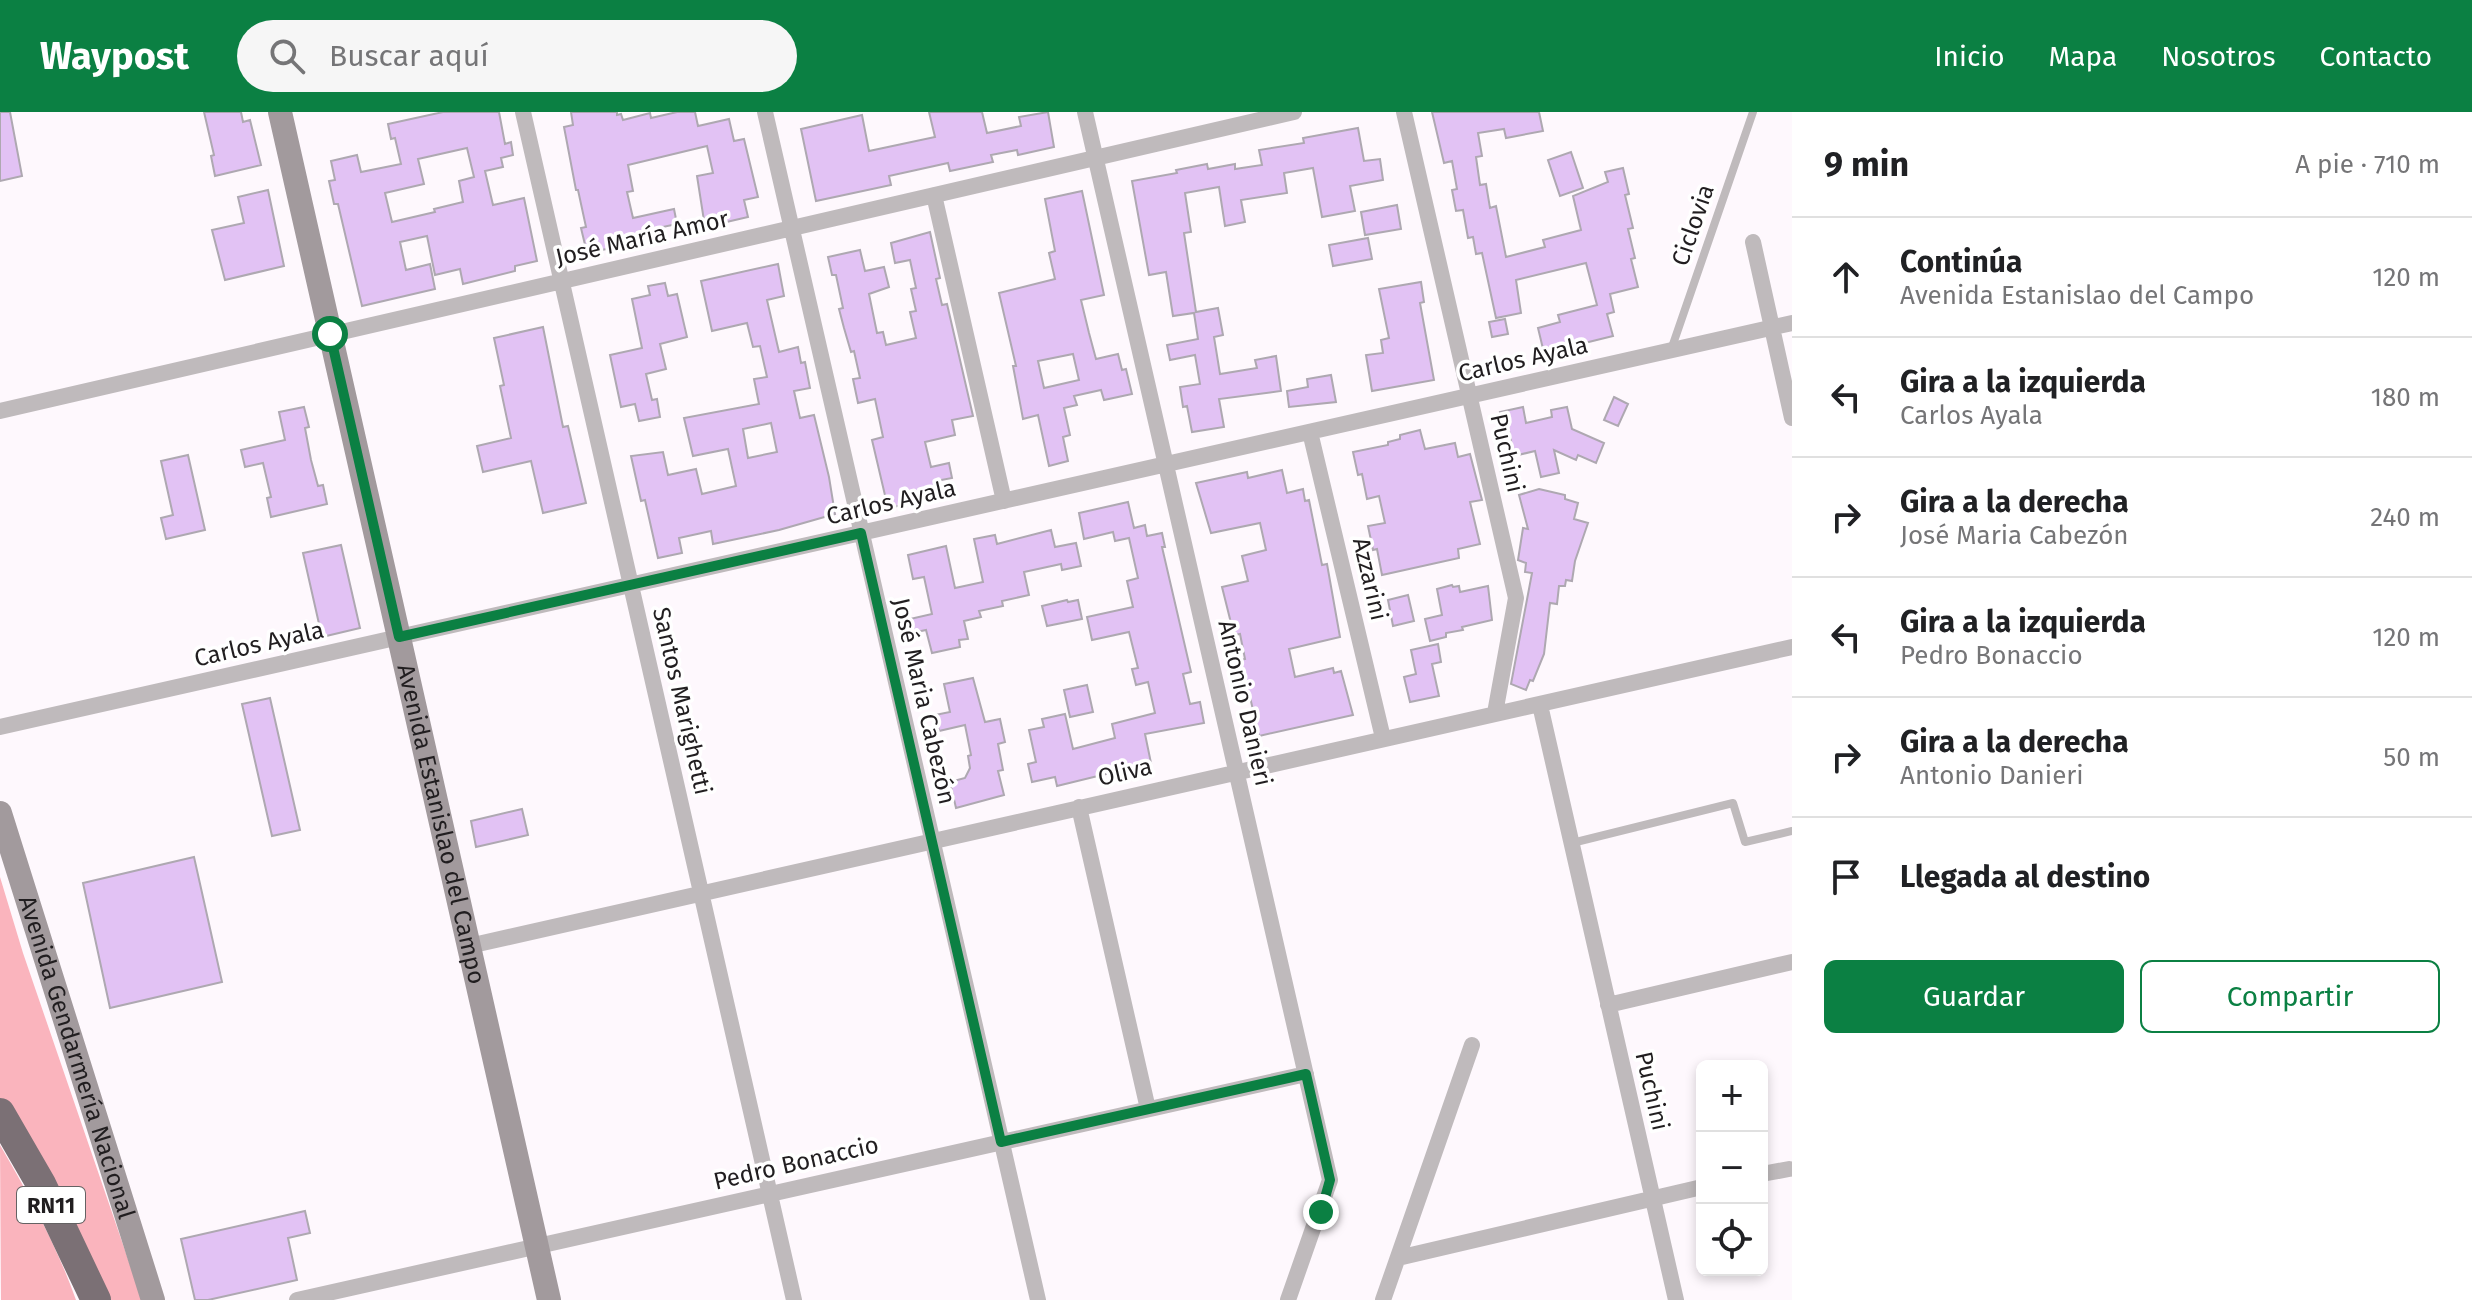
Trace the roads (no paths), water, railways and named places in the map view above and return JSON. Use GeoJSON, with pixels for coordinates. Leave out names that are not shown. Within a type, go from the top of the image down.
{"type":"FeatureCollection","features":[{"type":"Feature","properties":{"kind":"highway","name":"RN11"},"geometry":{"type":"LineString","coordinates":[[0,1113],[41,1184],[96,1300]]}},
{"type":"Feature","properties":{"kind":"main road","name":"Avenida Estanislao del Campo"},"geometry":{"type":"LineString","coordinates":[[280,112],[549,1300]]}},
{"type":"Feature","properties":{"kind":"main road","name":"Avenida Gendarmería Nacional"},"geometry":{"type":"LineString","coordinates":[[0,813],[153,1300]]}},
{"type":"Feature","properties":{"kind":"street","name":"Santos Marighetti"},"geometry":{"type":"LineString","coordinates":[[523,112],[794,1300]]}},
{"type":"Feature","properties":{"kind":"street","name":"José Maria Cabezón"},"geometry":{"type":"LineString","coordinates":[[765,112],[1038,1300]]}},
{"type":"Feature","properties":{"kind":"street","name":"Antonio Danieri"},"geometry":{"type":"LineString","coordinates":[[1085,112],[1330,1180],[1288,1300]]}},
{"type":"Feature","properties":{"kind":"street","name":"José María Amor"},"geometry":{"type":"LineString","coordinates":[[0,411],[1294,112]]}},
{"type":"Feature","properties":{"kind":"street","name":"Puchini"},"geometry":{"type":"LineString","coordinates":[[1404,112],[1516,598],[1495,713]]}},
{"type":"Feature","properties":{"kind":"street"},"geometry":{"type":"LineString","coordinates":[[934,195],[1004,501]]}},
{"type":"Feature","properties":{"kind":"street"},"geometry":{"type":"LineString","coordinates":[[1753,242],[1792,418]]}},
{"type":"Feature","properties":{"kind":"street","name":"Carlos Ayala"},"geometry":{"type":"LineString","coordinates":[[0,727],[1792,323]]}},
{"type":"Feature","properties":{"kind":"street","name":"Azzarini"},"geometry":{"type":"LineString","coordinates":[[1310,432],[1383,738]]}},
{"type":"Feature","properties":{"kind":"street","name":"Oliva"},"geometry":{"type":"LineString","coordinates":[[469,946],[1792,647]]}},
{"type":"Feature","properties":{"kind":"street","name":"Puchini"},"geometry":{"type":"LineString","coordinates":[[1540,705],[1676,1300]]}},
{"type":"Feature","properties":{"kind":"street"},"geometry":{"type":"LineString","coordinates":[[1079,807],[1148,1109]]}},
{"type":"Feature","properties":{"kind":"street"},"geometry":{"type":"LineString","coordinates":[[1608,1005],[1792,962]]}},
{"type":"Feature","properties":{"kind":"street"},"geometry":{"type":"LineString","coordinates":[[1383,1300],[1472,1045]]}},
{"type":"Feature","properties":{"kind":"street","name":"Pedro Bonaccio"},"geometry":{"type":"LineString","coordinates":[[297,1300],[1306,1074]]}},
{"type":"Feature","properties":{"kind":"street"},"geometry":{"type":"LineString","coordinates":[[1768,1173],[1789,1169]]}},
{"type":"Feature","properties":{"kind":"street"},"geometry":{"type":"LineString","coordinates":[[1398,1258],[1696,1188]]}},
{"type":"Feature","properties":{"kind":"lane","name":"Ciclovia"},"geometry":{"type":"LineString","coordinates":[[1671,351],[1753,112]]}},
{"type":"Feature","properties":{"kind":"lane"},"geometry":{"type":"LineString","coordinates":[[1572,843],[1733,803],[1745,842],[1792,831]]}}]}
